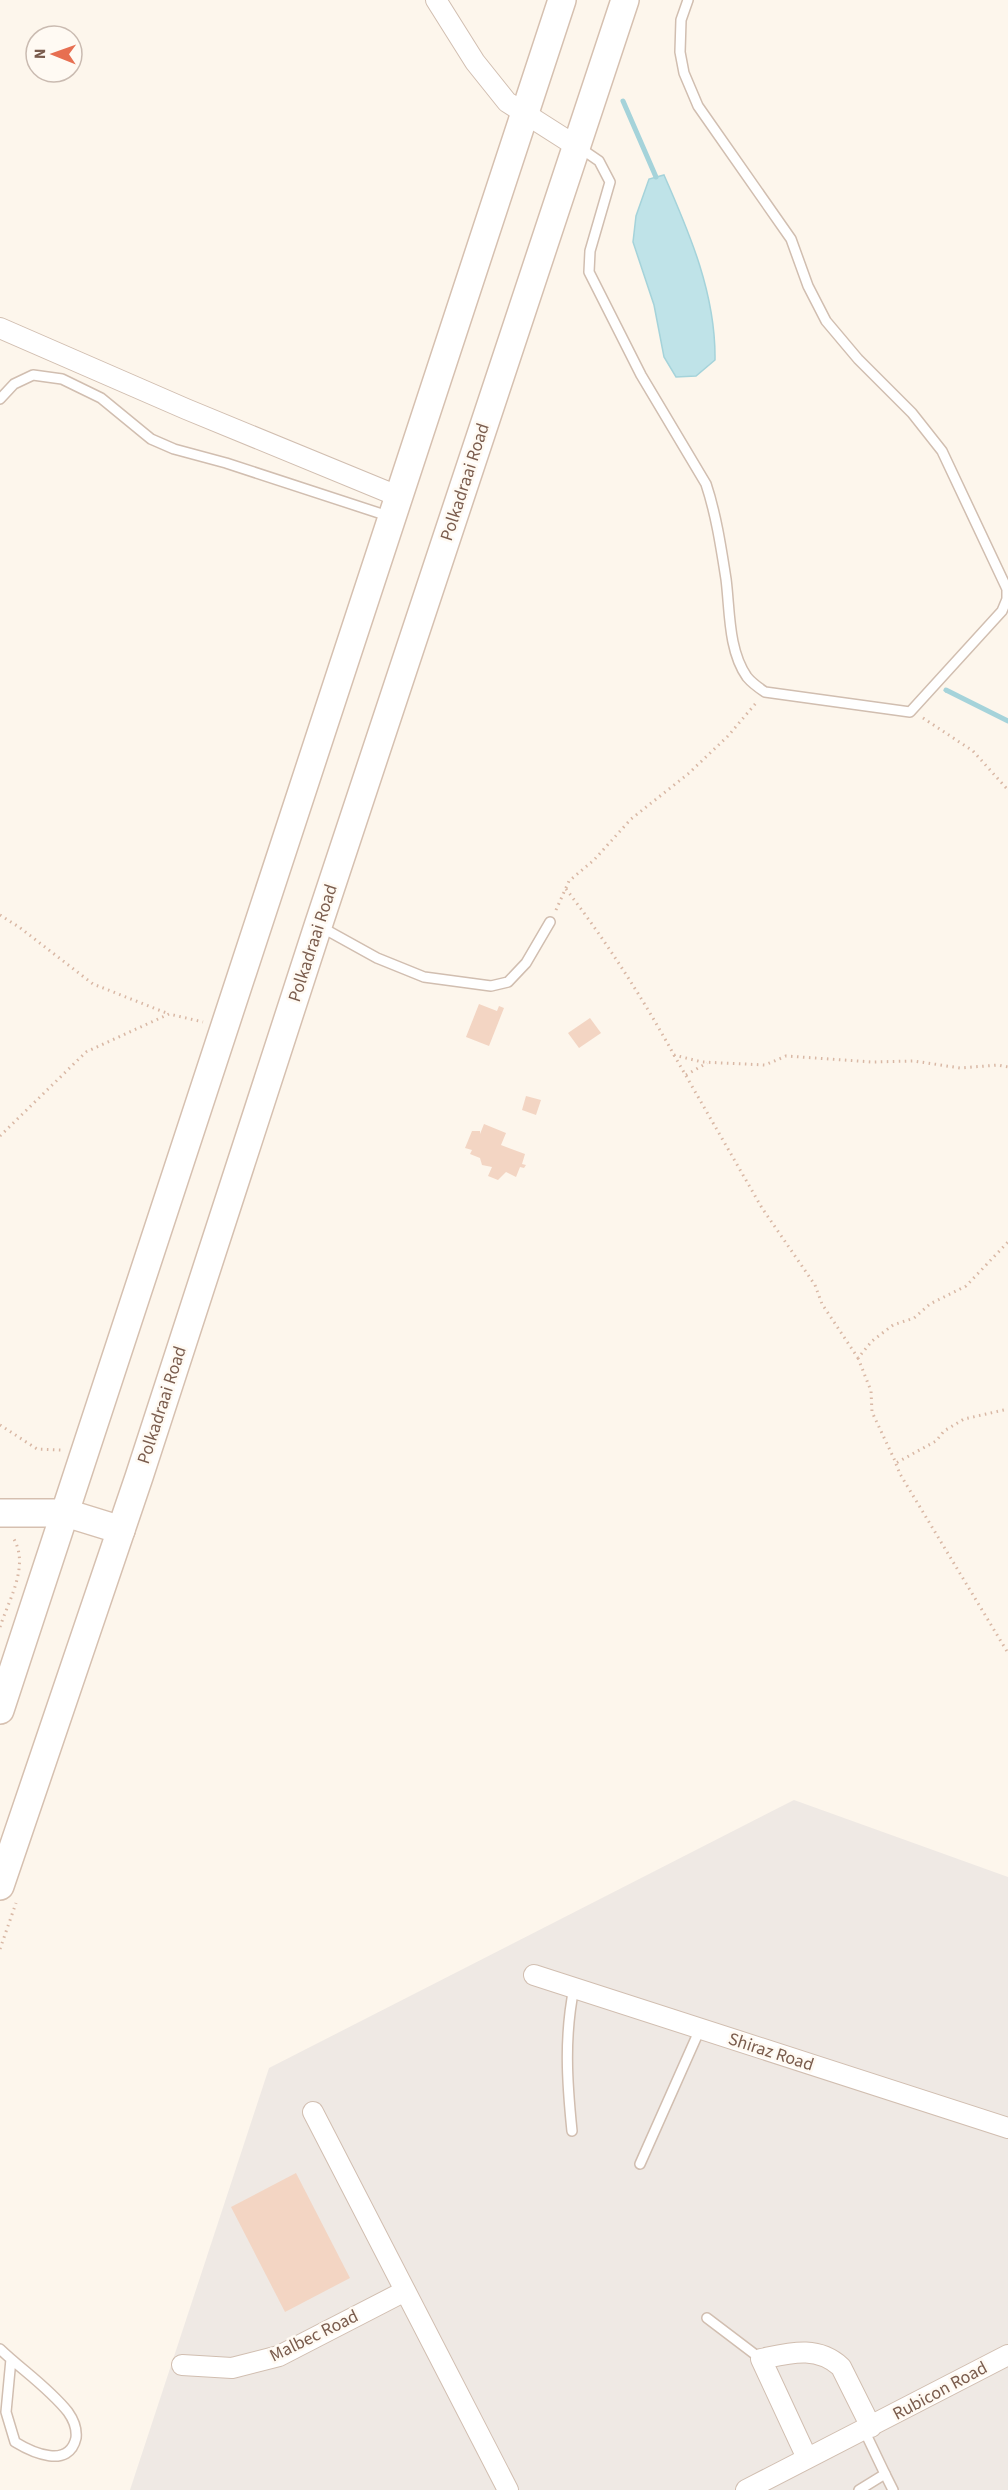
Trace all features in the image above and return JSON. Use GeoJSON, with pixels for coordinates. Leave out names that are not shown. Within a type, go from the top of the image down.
{"type":"FeatureCollection","features":[{"type":"Feature","properties":{"kind":"main road"},"geometry":{"type":"LineString","coordinates":[[0,1710],[562,0]]}},
{"type":"Feature","properties":{"kind":"main road","name":"Polkadraai Road"},"geometry":{"type":"LineString","coordinates":[[0,1886],[121,1530],[318,926],[625,0]]}},
{"type":"Feature","properties":{"kind":"main road"},"geometry":{"type":"LineString","coordinates":[[3,1522],[66,1513],[121,1530]]}},
{"type":"Feature","properties":{"kind":"street"},"geometry":{"type":"LineString","coordinates":[[436,0],[475,62],[507,102],[576,146]]}},
{"type":"Feature","properties":{"kind":"street"},"geometry":{"type":"LineString","coordinates":[[0,328],[196,413],[397,507]]}},
{"type":"Feature","properties":{"kind":"street","name":"Shiraz Road"},"geometry":{"type":"LineString","coordinates":[[534,1975],[1008,2128]]}},
{"type":"Feature","properties":{"kind":"street"},"geometry":{"type":"LineString","coordinates":[[313,2112],[508,2490]]}},
{"type":"Feature","properties":{"kind":"street","name":"Malbec Road"},"geometry":{"type":"LineString","coordinates":[[182,2365],[232,2368],[271,2358],[405,2291]]}},
{"type":"Feature","properties":{"kind":"street","name":"Rubicon Road"},"geometry":{"type":"LineString","coordinates":[[761,2359],[804,2351],[833,2360],[841,2367],[868,2428]]}},
{"type":"Feature","properties":{"kind":"street","name":"Rubicon Road"},"geometry":{"type":"LineString","coordinates":[[746,2490],[1008,2355]]}},
{"type":"Feature","properties":{"kind":"street"},"geometry":{"type":"LineString","coordinates":[[761,2359],[807,2458]]}},
{"type":"Feature","properties":{"kind":"lane"},"geometry":{"type":"LineString","coordinates":[[576,146],[599,161],[610,182],[590,251],[591,278],[642,375],[706,484],[720,546],[730,627],[748,678],[765,692],[910,712],[1002,611],[1007,599],[1007,589],[942,451],[912,413],[858,359],[826,321],[808,286],[791,239],[698,106],[684,73],[680,52],[681,20],[688,0]]}},
{"type":"Feature","properties":{"kind":"lane"},"geometry":{"type":"LineString","coordinates":[[0,399],[14,384],[33,375],[62,379],[101,398],[151,439],[174,449],[397,507]]}},
{"type":"Feature","properties":{"kind":"lane"},"geometry":{"type":"LineString","coordinates":[[318,926],[377,958],[424,977],[491,986],[508,982],[526,963],[550,922]]}},
{"type":"Feature","properties":{"kind":"lane"},"geometry":{"type":"LineString","coordinates":[[572,2131],[566,2071],[567,2022],[574,1988]]}},
{"type":"Feature","properties":{"kind":"lane"},"geometry":{"type":"LineString","coordinates":[[640,2164],[700,2029]]}},
{"type":"Feature","properties":{"kind":"lane"},"geometry":{"type":"LineString","coordinates":[[707,2318],[761,2359]]}},
{"type":"Feature","properties":{"kind":"lane"},"geometry":{"type":"LineString","coordinates":[[0,2349],[68,2412],[77,2432],[74,2445],[69,2451],[56,2456],[38,2454],[15,2442],[6,2412],[10,2359]]}},
{"type":"Feature","properties":{"kind":"lane"},"geometry":{"type":"LineString","coordinates":[[868,2428],[893,2490]]}},
{"type":"Feature","properties":{"kind":"lane"},"geometry":{"type":"LineString","coordinates":[[859,2490],[885,2474]]}},
{"type":"Feature","properties":{"kind":"path"},"geometry":{"type":"LineString","coordinates":[[550,922],[569,881],[594,860],[631,819],[688,774],[728,736],[765,692]]}},
{"type":"Feature","properties":{"kind":"path"},"geometry":{"type":"LineString","coordinates":[[910,712],[932,722],[973,752],[1008,790]]}},
{"type":"Feature","properties":{"kind":"path"},"geometry":{"type":"LineString","coordinates":[[566,889],[624,970],[762,1208],[815,1285],[822,1304],[858,1358],[871,1391],[872,1412],[900,1474],[1008,1653]]}},
{"type":"Feature","properties":{"kind":"path"},"geometry":{"type":"LineString","coordinates":[[0,915],[93,984],[169,1014],[225,1028]]}},
{"type":"Feature","properties":{"kind":"path"},"geometry":{"type":"LineString","coordinates":[[0,1136],[86,1053],[169,1014]]}},
{"type":"Feature","properties":{"kind":"path"},"geometry":{"type":"LineString","coordinates":[[674,1055],[708,1062],[765,1065],[786,1056],[872,1062],[914,1061],[960,1068],[998,1065],[1008,1067]]}},
{"type":"Feature","properties":{"kind":"path"},"geometry":{"type":"LineString","coordinates":[[686,1075],[708,1062]]}},
{"type":"Feature","properties":{"kind":"path"},"geometry":{"type":"LineString","coordinates":[[858,1358],[872,1341],[893,1325],[914,1318],[930,1304],[966,1286],[1008,1242]]}},
{"type":"Feature","properties":{"kind":"path"},"geometry":{"type":"LineString","coordinates":[[896,1464],[936,1441],[944,1431],[964,1419],[1008,1410]]}},
{"type":"Feature","properties":{"kind":"path"},"geometry":{"type":"LineString","coordinates":[[0,1425],[37,1449],[61,1450]]}},
{"type":"Feature","properties":{"kind":"path"},"geometry":{"type":"LineString","coordinates":[[0,1628],[21,1564],[21,1551],[3,1522]]}},
{"type":"Feature","properties":{"kind":"shaded area"},"geometry":{"type":"Polygon","coordinates":[[[794,1800],[1008,1877],[1008,2490],[130,2490],[269,2068],[794,1800]]]}},
{"type":"Feature","properties":{"kind":"water"},"geometry":{"type":"Polygon","coordinates":[[[664,175],[700,265],[711,312],[715,360],[696,376],[676,377],[664,357],[654,305],[633,242],[636,216],[649,179],[664,175]]]}},
{"type":"Feature","properties":{"kind":"building"},"geometry":{"type":"Polygon","coordinates":[[[479,1004],[497,1011],[499,1006],[504,1008],[489,1046],[466,1037],[479,1004]]]}},
{"type":"Feature","properties":{"kind":"building"},"geometry":{"type":"Polygon","coordinates":[[[590,1018],[601,1033],[579,1048],[568,1033],[590,1018]]]}},
{"type":"Feature","properties":{"kind":"building"},"geometry":{"type":"Polygon","coordinates":[[[526,1096],[541,1100],[536,1115],[522,1110],[526,1096]]]}},
{"type":"Feature","properties":{"kind":"building"},"geometry":{"type":"Polygon","coordinates":[[[484,1124],[506,1133],[501,1145],[525,1154],[522,1164],[526,1165],[524,1168],[520,1167],[516,1177],[506,1172],[498,1180],[488,1176],[492,1167],[482,1165],[480,1158],[470,1154],[472,1150],[465,1148],[472,1131],[480,1131],[480,1134],[484,1124]]]}},
{"type":"Feature","properties":{"kind":"building"},"geometry":{"type":"Polygon","coordinates":[[[296,2173],[350,2278],[285,2312],[231,2207],[296,2173]]]}},
{"type":"Feature","properties":{"kind":"waterway"},"geometry":{"type":"LineString","coordinates":[[623,101],[656,177]]}},
{"type":"Feature","properties":{"kind":"waterway"},"geometry":{"type":"LineString","coordinates":[[946,690],[1008,721]]}}]}
